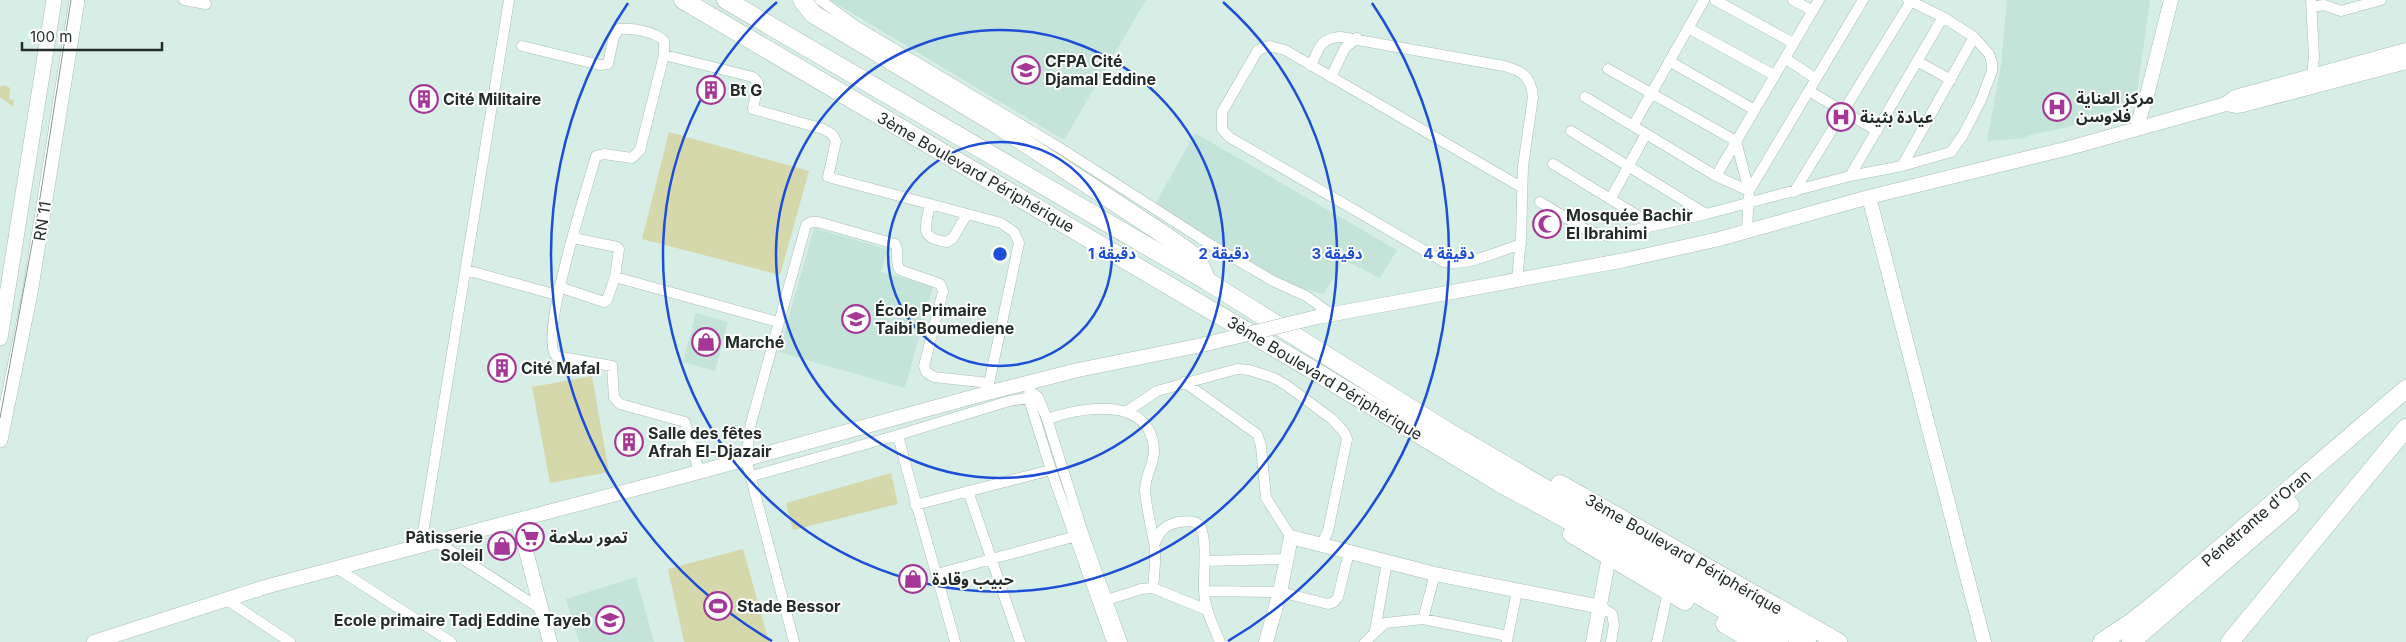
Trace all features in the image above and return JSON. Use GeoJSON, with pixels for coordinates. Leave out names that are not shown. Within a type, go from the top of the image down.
{"type":"FeatureCollection","features":[{"type":"Feature","properties":{"kind":"highway","name":"3ème Boulevard Périphérique"},"geometry":{"type":"LineString","coordinates":[[683,0],[1311,369],[1500,483],[1705,592]]}},
{"type":"Feature","properties":{"kind":"highway","name":"3ème Boulevard Périphérique"},"geometry":{"type":"LineString","coordinates":[[726,0],[1207,280],[1705,592]]}},
{"type":"Feature","properties":{"kind":"highway"},"geometry":{"type":"LineString","coordinates":[[788,0],[817,7]]}},
{"type":"Feature","properties":{"kind":"highway"},"geometry":{"type":"LineString","coordinates":[[802,0],[817,7],[1110,198],[1196,258],[1207,280]]}},
{"type":"Feature","properties":{"kind":"highway","name":"Pénétrante d'Oran"},"geometry":{"type":"LineString","coordinates":[[2102,642],[2132,622],[2161,599],[2406,389]]}},
{"type":"Feature","properties":{"kind":"highway","name":"Pénétrante d'Oran"},"geometry":{"type":"LineString","coordinates":[[2131,642],[2406,404]]}},
{"type":"Feature","properties":{"kind":"highway"},"geometry":{"type":"LineString","coordinates":[[2230,642],[2406,428]]}},
{"type":"Feature","properties":{"kind":"highway","name":"3ème Boulevard Périphérique"},"geometry":{"type":"LineString","coordinates":[[1447,431],[1486,446],[1535,470],[1838,642]]}},
{"type":"Feature","properties":{"kind":"highway","name":"3ème Boulevard Périphérique"},"geometry":{"type":"LineString","coordinates":[[1500,483],[1540,514],[1736,636],[1754,642]]}},
{"type":"Feature","properties":{"kind":"highway"},"geometry":{"type":"LineString","coordinates":[[1705,592],[1779,642]]}},
{"type":"Feature","properties":{"kind":"highway"},"geometry":{"type":"LineString","coordinates":[[1705,592],[1807,642]]}},
{"type":"Feature","properties":{"kind":"main road","name":"RN 11"},"geometry":{"type":"LineString","coordinates":[[0,338],[54,0]]}},
{"type":"Feature","properties":{"kind":"main road","name":"RN 11"},"geometry":{"type":"LineString","coordinates":[[0,440],[30,293],[77,0]]}},
{"type":"Feature","properties":{"kind":"main road"},"geometry":{"type":"LineString","coordinates":[[2136,129],[2148,91],[2171,0]]}},
{"type":"Feature","properties":{"kind":"main road"},"geometry":{"type":"LineString","coordinates":[[94,642],[265,587],[699,472],[988,388],[1032,392],[1202,344],[1317,317],[1625,260],[1747,231],[1869,197],[1947,179],[2136,129],[2226,104],[2235,97],[2406,50]]}},
{"type":"Feature","properties":{"kind":"main road"},"geometry":{"type":"LineString","coordinates":[[2226,104],[2243,105],[2406,62]]}},
{"type":"Feature","properties":{"kind":"main road"},"geometry":{"type":"LineString","coordinates":[[1869,197],[1984,642]]}},
{"type":"Feature","properties":{"kind":"main road"},"geometry":{"type":"LineString","coordinates":[[518,521],[550,642]]}},
{"type":"Feature","properties":{"kind":"main road"},"geometry":{"type":"LineString","coordinates":[[1266,642],[1280,592],[1291,537],[1435,574],[1601,608]]}},
{"type":"Feature","properties":{"kind":"main road"},"geometry":{"type":"LineString","coordinates":[[1593,642],[1601,608],[1609,557]]}},
{"type":"Feature","properties":{"kind":"street"},"geometry":{"type":"LineString","coordinates":[[184,0],[206,4]]}},
{"type":"Feature","properties":{"kind":"street"},"geometry":{"type":"LineString","coordinates":[[421,545],[510,0]]}},
{"type":"Feature","properties":{"kind":"street"},"geometry":{"type":"LineString","coordinates":[[1633,126],[1704,0]]}},
{"type":"Feature","properties":{"kind":"street"},"geometry":{"type":"LineString","coordinates":[[1715,0],[1793,42]]}},
{"type":"Feature","properties":{"kind":"street"},"geometry":{"type":"LineString","coordinates":[[1794,0],[1813,11]]}},
{"type":"Feature","properties":{"kind":"street"},"geometry":{"type":"LineString","coordinates":[[1716,176],[1819,0]]}},
{"type":"Feature","properties":{"kind":"street"},"geometry":{"type":"LineString","coordinates":[[1749,196],[1863,0]]}},
{"type":"Feature","properties":{"kind":"street"},"geometry":{"type":"LineString","coordinates":[[2312,75],[2311,4],[2324,5],[2341,11],[2381,0]]}},
{"type":"Feature","properties":{"kind":"street"},"geometry":{"type":"LineString","coordinates":[[1540,202],[1599,235],[1608,236],[1706,214],[1749,196],[1794,192],[1850,176],[1902,166],[1950,152],[1963,136],[1992,71],[1989,54],[1974,36],[1943,17],[1910,1],[1794,192]]}},
{"type":"Feature","properties":{"kind":"street"},"geometry":{"type":"LineString","coordinates":[[817,7],[839,15],[1060,148],[1196,236],[1273,281],[1306,296],[1332,314]]}},
{"type":"Feature","properties":{"kind":"street"},"geometry":{"type":"LineString","coordinates":[[1850,176],[1943,17]]}},
{"type":"Feature","properties":{"kind":"street"},"geometry":{"type":"LineString","coordinates":[[1688,28],[1774,75]]}},
{"type":"Feature","properties":{"kind":"street"},"geometry":{"type":"LineString","coordinates":[[522,46],[600,65],[608,64],[614,36],[619,29],[659,36],[664,41],[664,55],[640,150],[632,158],[604,154],[596,156],[558,291],[553,353],[556,356],[612,366],[614,370],[614,397],[620,404],[686,422],[699,472]]}},
{"type":"Feature","properties":{"kind":"street"},"geometry":{"type":"LineString","coordinates":[[1902,166],[1974,36]]}},
{"type":"Feature","properties":{"kind":"street"},"geometry":{"type":"LineString","coordinates":[[1311,66],[1324,40],[1332,37],[1357,38],[1504,66],[1520,71],[1527,76],[1532,86],[1533,97],[1521,187],[1521,244],[1517,280]]}},
{"type":"Feature","properties":{"kind":"street"},"geometry":{"type":"LineString","coordinates":[[1331,77],[1345,48],[1357,38]]}},
{"type":"Feature","properties":{"kind":"street"},"geometry":{"type":"LineString","coordinates":[[1521,187],[1285,50],[1269,46],[1258,50],[1222,112],[1222,129],[1229,137],[1444,262],[1455,264],[1464,262],[1521,244]]}},
{"type":"Feature","properties":{"kind":"street"},"geometry":{"type":"LineString","coordinates":[[664,55],[753,77],[758,83],[753,109],[823,128],[832,134],[836,141],[828,177],[1001,223],[1014,232],[1019,243],[988,388],[934,377],[926,372],[924,366],[943,291],[940,284],[900,270],[897,266],[897,247],[890,242],[818,222],[811,222],[806,225],[751,423],[746,459],[794,642]]}},
{"type":"Feature","properties":{"kind":"street"},"geometry":{"type":"LineString","coordinates":[[1785,58],[1816,79]]}},
{"type":"Feature","properties":{"kind":"street"},"geometry":{"type":"LineString","coordinates":[[1669,61],[1753,110]]}},
{"type":"Feature","properties":{"kind":"street"},"geometry":{"type":"LineString","coordinates":[[1917,61],[1951,80]]}},
{"type":"Feature","properties":{"kind":"street"},"geometry":{"type":"LineString","coordinates":[[1608,69],[1736,141],[1749,196],[1747,231]]}},
{"type":"Feature","properties":{"kind":"street"},"geometry":{"type":"LineString","coordinates":[[1809,91],[1877,132]]}},
{"type":"Feature","properties":{"kind":"street"},"geometry":{"type":"LineString","coordinates":[[1585,97],[1749,196]]}},
{"type":"Feature","properties":{"kind":"street"},"geometry":{"type":"LineString","coordinates":[[1570,131],[1706,214]]}},
{"type":"Feature","properties":{"kind":"street"},"geometry":{"type":"LineString","coordinates":[[1611,198],[1646,134]]}},
{"type":"Feature","properties":{"kind":"street"},"geometry":{"type":"LineString","coordinates":[[1553,164],[1653,225]]}},
{"type":"Feature","properties":{"kind":"street"},"geometry":{"type":"LineString","coordinates":[[930,204],[925,228],[928,236],[934,240],[946,242],[953,238],[967,214]]}},
{"type":"Feature","properties":{"kind":"street"},"geometry":{"type":"LineString","coordinates":[[466,270],[604,302],[607,300],[614,277],[619,249],[616,246],[573,238]]}},
{"type":"Feature","properties":{"kind":"street"},"geometry":{"type":"LineString","coordinates":[[614,277],[778,322]]}},
{"type":"Feature","properties":{"kind":"street"},"geometry":{"type":"LineString","coordinates":[[1126,412],[1157,391],[1236,369],[1259,372],[1286,386],[1332,419],[1344,432],[1347,439],[1328,531],[1321,545]]}},
{"type":"Feature","properties":{"kind":"street"},"geometry":{"type":"LineString","coordinates":[[1184,382],[1257,434],[1261,446],[1266,498],[1291,537]]}},
{"type":"Feature","properties":{"kind":"street"},"geometry":{"type":"LineString","coordinates":[[752,476],[898,435],[1009,401],[1032,392]]}},
{"type":"Feature","properties":{"kind":"street"},"geometry":{"type":"LineString","coordinates":[[1032,392],[1047,419],[1078,535],[1112,642]]}},
{"type":"Feature","properties":{"kind":"street"},"geometry":{"type":"LineString","coordinates":[[1032,392],[1051,470],[1107,600],[1122,642]]}},
{"type":"Feature","properties":{"kind":"street"},"geometry":{"type":"LineString","coordinates":[[1047,419],[1079,409],[1126,412],[1143,421],[1150,430],[1154,448],[1152,465],[1145,487],[1155,543],[1153,588]]}},
{"type":"Feature","properties":{"kind":"street"},"geometry":{"type":"LineString","coordinates":[[898,435],[915,505],[937,574],[955,642]]}},
{"type":"Feature","properties":{"kind":"street"},"geometry":{"type":"LineString","coordinates":[[915,505],[1051,470]]}},
{"type":"Feature","properties":{"kind":"street"},"geometry":{"type":"LineString","coordinates":[[968,491],[1020,642]]}},
{"type":"Feature","properties":{"kind":"street"},"geometry":{"type":"LineString","coordinates":[[1155,543],[1160,530],[1170,524],[1182,521],[1197,523],[1201,528],[1205,561],[1204,591],[1207,610],[1220,642]]}},
{"type":"Feature","properties":{"kind":"street"},"geometry":{"type":"LineString","coordinates":[[937,574],[1078,535]]}},
{"type":"Feature","properties":{"kind":"street"},"geometry":{"type":"LineString","coordinates":[[436,541],[541,609]]}},
{"type":"Feature","properties":{"kind":"street"},"geometry":{"type":"LineString","coordinates":[[1204,591],[1280,592],[1328,604],[1334,602],[1341,588],[1350,552]]}},
{"type":"Feature","properties":{"kind":"street"},"geometry":{"type":"LineString","coordinates":[[1205,561],[1286,559]]}},
{"type":"Feature","properties":{"kind":"street"},"geometry":{"type":"LineString","coordinates":[[1375,631],[1387,562]]}},
{"type":"Feature","properties":{"kind":"street"},"geometry":{"type":"LineString","coordinates":[[338,569],[451,642]]}},
{"type":"Feature","properties":{"kind":"street"},"geometry":{"type":"LineString","coordinates":[[1423,619],[1435,574]]}},
{"type":"Feature","properties":{"kind":"street"},"geometry":{"type":"LineString","coordinates":[[1107,600],[1141,589],[1153,588],[1207,610]]}},
{"type":"Feature","properties":{"kind":"street"},"geometry":{"type":"LineString","coordinates":[[1365,642],[1385,623],[1423,619],[1507,639],[1516,591]]}},
{"type":"Feature","properties":{"kind":"street"},"geometry":{"type":"LineString","coordinates":[[1658,642],[1668,592]]}},
{"type":"Feature","properties":{"kind":"street"},"geometry":{"type":"LineString","coordinates":[[228,600],[290,642]]}},
{"type":"Feature","properties":{"kind":"street"},"geometry":{"type":"LineString","coordinates":[[1601,608],[1612,614],[1614,625],[1611,642]]}},
{"type":"Feature","properties":{"kind":"shaded area","name":"CFPA Cité Djamal Eddine"},"geometry":{"type":"Polygon","coordinates":[[[830,0],[1146,0],[1064,140],[830,0]]]}},
{"type":"Feature","properties":{"kind":"shaded area"},"geometry":{"type":"Polygon","coordinates":[[[2007,0],[2150,0],[2136,100],[2130,100],[2110,113],[2064,128],[2029,135],[2026,138],[1987,141],[2001,65],[2007,0]]]}},
{"type":"Feature","properties":{"kind":"shaded area"},"geometry":{"type":"Polygon","coordinates":[[[1195,133],[1397,250],[1380,278],[1344,260],[1324,294],[1289,285],[1154,206],[1195,133]]]}},
{"type":"Feature","properties":{"kind":"shaded area","name":"École Primaire Taibi Boumediene"},"geometry":{"type":"Polygon","coordinates":[[[814,228],[887,249],[881,272],[933,286],[905,388],[779,352],[814,228]]]}},
{"type":"Feature","properties":{"kind":"shaded area","name":"Marché"},"geometry":{"type":"Polygon","coordinates":[[[696,313],[728,322],[715,371],[683,362],[696,313]]]}},
{"type":"Feature","properties":{"kind":"shaded area","name":"Ecole primaire Tadj Eddine Tayeb"},"geometry":{"type":"Polygon","coordinates":[[[636,577],[654,642],[579,642],[566,599],[636,577]]]}},
{"type":"Feature","properties":{"kind":"green space"},"geometry":{"type":"Polygon","coordinates":[[[5,85],[10,88],[9,99],[14,100],[13,107],[0,97],[0,87],[5,85]]]}},
{"type":"Feature","properties":{"kind":"green space"},"geometry":{"type":"Polygon","coordinates":[[[669,132],[809,171],[780,275],[642,239],[669,132]]]}},
{"type":"Feature","properties":{"kind":"green space"},"geometry":{"type":"Polygon","coordinates":[[[592,376],[609,472],[550,483],[532,387],[592,376]]]}},
{"type":"Feature","properties":{"kind":"green space"},"geometry":{"type":"Polygon","coordinates":[[[891,473],[898,504],[793,530],[786,503],[891,473]]]}},
{"type":"Feature","properties":{"kind":"green space","name":"Stade Bessor"},"geometry":{"type":"Polygon","coordinates":[[[743,549],[769,642],[684,642],[668,569],[743,549]]]}},
{"type":"Feature","properties":{"kind":"tram line"},"geometry":{"type":"LineString","coordinates":[[0,418],[37,217],[71,0]]}},
{"type":"Feature","properties":{"kind":"place","name":"CFPA Cité Djamal Eddine"},"geometry":{"type":"Point","coordinates":[1026,70]}},
{"type":"Feature","properties":{"kind":"place","name":"Bt G"},"geometry":{"type":"Point","coordinates":[711,90]}},
{"type":"Feature","properties":{"kind":"place","name":"Cité Militaire"},"geometry":{"type":"Point","coordinates":[424,99]}},
{"type":"Feature","properties":{"kind":"place","name":"مركز العناية فلاوسن"},"geometry":{"type":"Point","coordinates":[2057,107]}},
{"type":"Feature","properties":{"kind":"place","name":"عيادة بثينة"},"geometry":{"type":"Point","coordinates":[1841,117]}},
{"type":"Feature","properties":{"kind":"place","name":"Mosquée Bachir El Ibrahimi"},"geometry":{"type":"Point","coordinates":[1547,224]}},
{"type":"Feature","properties":{"kind":"place","name":"École Primaire Taibi Boumediene"},"geometry":{"type":"Point","coordinates":[856,319]}},
{"type":"Feature","properties":{"kind":"place","name":"Marché"},"geometry":{"type":"Point","coordinates":[706,342]}},
{"type":"Feature","properties":{"kind":"place","name":"Cité Mafal"},"geometry":{"type":"Point","coordinates":[502,368]}},
{"type":"Feature","properties":{"kind":"place","name":"Salle des fêtes Afrah El-Djazair"},"geometry":{"type":"Point","coordinates":[629,442]}},
{"type":"Feature","properties":{"kind":"place","name":"تمور سلامة"},"geometry":{"type":"Point","coordinates":[530,537]}},
{"type":"Feature","properties":{"kind":"place","name":"Pâtisserie Soleil"},"geometry":{"type":"Point","coordinates":[502,546]}},
{"type":"Feature","properties":{"kind":"place","name":"حبيب وقادة"},"geometry":{"type":"Point","coordinates":[913,579]}},
{"type":"Feature","properties":{"kind":"place","name":"Stade Bessor"},"geometry":{"type":"Point","coordinates":[718,606]}},
{"type":"Feature","properties":{"kind":"place","name":"Ecole primaire Tadj Eddine Tayeb"},"geometry":{"type":"Point","coordinates":[610,620]}}]}
